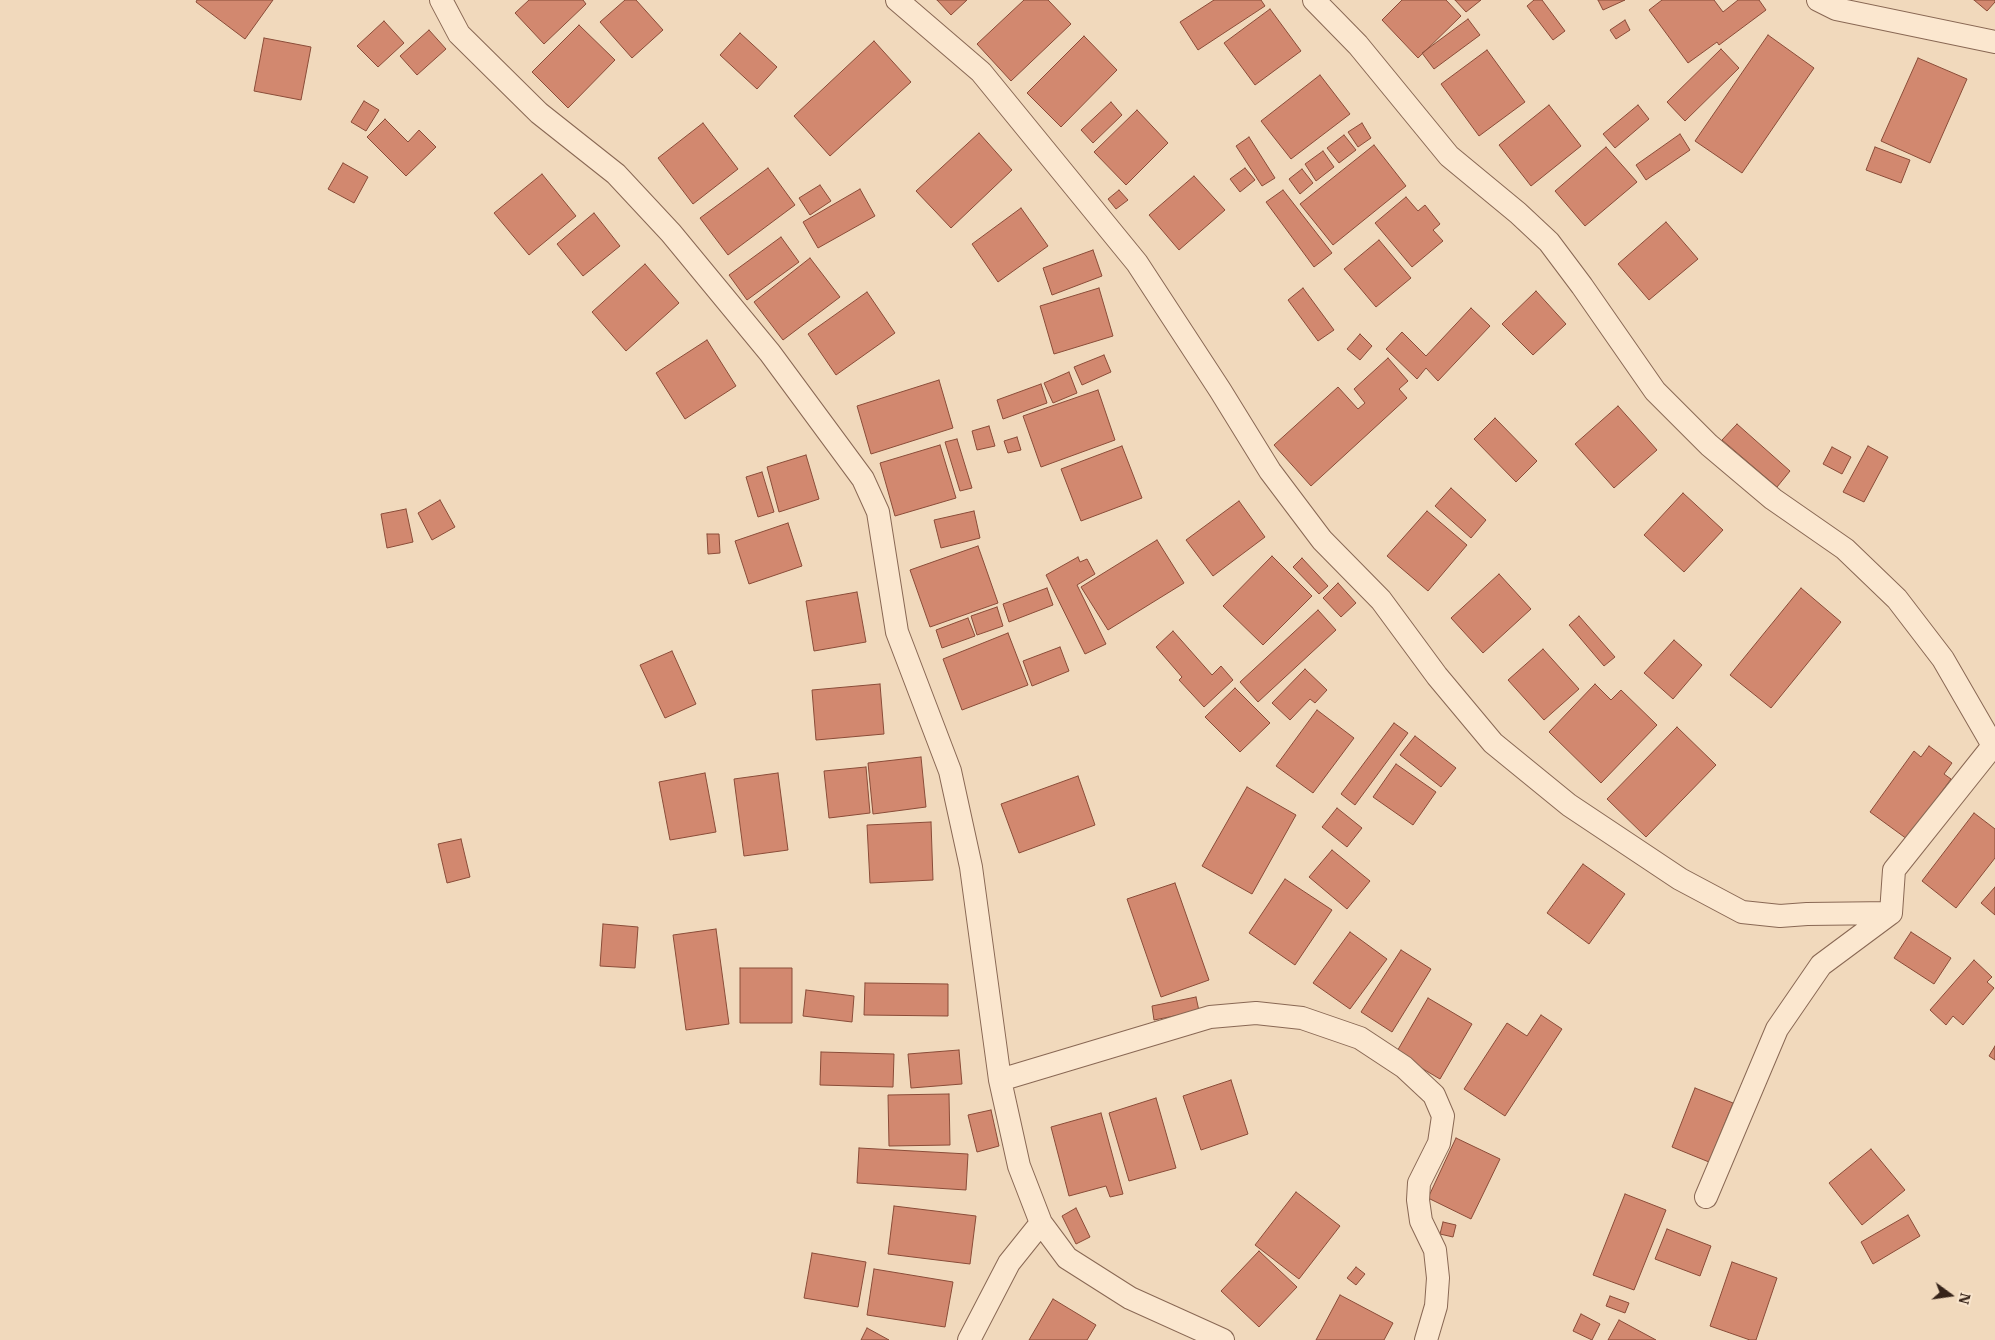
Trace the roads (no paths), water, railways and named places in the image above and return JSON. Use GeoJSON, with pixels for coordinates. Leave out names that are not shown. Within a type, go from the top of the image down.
{"type":"FeatureCollection","features":[{"type":"Feature","properties":{"kind":"street"},"geometry":{"type":"LineString","coordinates":[[441,0],[459,34],[539,113],[616,174],[671,233],[770,353],[863,479],[878,512],[897,632],[950,771],[971,867],[1000,1080],[1020,1166],[1042,1223],[1067,1258],[1130,1298],[1223,1340]]}},
{"type":"Feature","properties":{"kind":"street"},"geometry":{"type":"LineString","coordinates":[[896,0],[981,72],[1137,263],[1220,390],[1270,471],[1322,540],[1382,600],[1437,676],[1493,743],[1568,805],[1680,879],[1742,912],[1780,916],[1891,913]]}},
{"type":"Feature","properties":{"kind":"street"},"geometry":{"type":"LineString","coordinates":[[1314,0],[1358,45],[1449,156],[1518,213],[1549,242],[1655,391],[1709,445],[1773,499],[1845,549],[1897,599],[1943,659],[1994,748],[1894,870],[1891,913],[1820,965],[1778,1029],[1706,1197]]}},
{"type":"Feature","properties":{"kind":"street"},"geometry":{"type":"LineString","coordinates":[[1818,0],[1836,9],[1995,42]]}},
{"type":"Feature","properties":{"kind":"street"},"geometry":{"type":"LineString","coordinates":[[1000,1080],[1210,1017],[1256,1012],[1302,1018],[1360,1038],[1404,1067],[1434,1095],[1442,1116],[1438,1142],[1419,1183],[1418,1200],[1421,1220],[1436,1250],[1438,1278],[1436,1306],[1426,1340]]}},
{"type":"Feature","properties":{"kind":"street"},"geometry":{"type":"LineString","coordinates":[[969,1340],[1009,1263],[1042,1223]]}}]}
